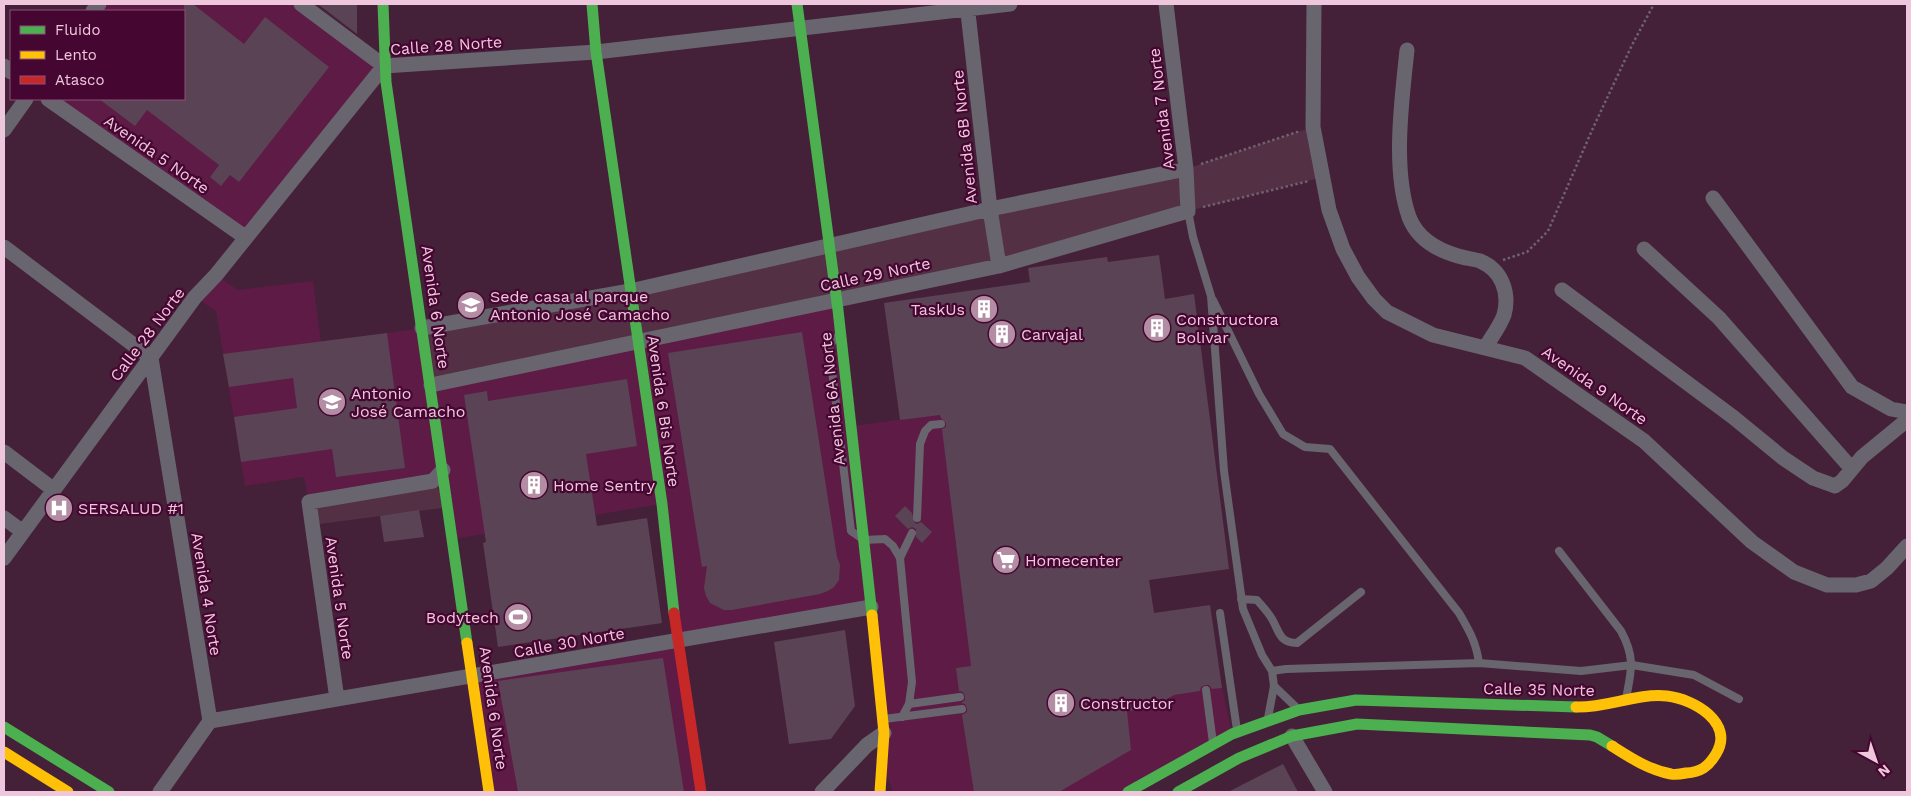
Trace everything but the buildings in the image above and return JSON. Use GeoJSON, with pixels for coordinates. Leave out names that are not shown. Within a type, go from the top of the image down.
{"type":"FeatureCollection","features":[{"type":"Feature","properties":{"kind":"street"},"geometry":{"type":"LineString","coordinates":[[301,4],[384,66]]}},
{"type":"Feature","properties":{"kind":"street","name":"Avenida 6 Norte"},"geometry":{"type":"LineString","coordinates":[[383,4],[384,66],[431,385],[438,476]]}},
{"type":"Feature","properties":{"kind":"street","name":"Avenida 6 Bis Norte"},"geometry":{"type":"LineString","coordinates":[[592,4],[596,52],[662,504],[677,641],[701,792]]}},
{"type":"Feature","properties":{"kind":"street","name":"Avenida 6A Norte"},"geometry":{"type":"LineString","coordinates":[[797,4],[841,334],[883,726],[885,791]]}},
{"type":"Feature","properties":{"kind":"street","name":"Calle 28 Norte"},"geometry":{"type":"LineString","coordinates":[[4,558],[196,297],[216,275],[384,66],[596,52],[801,29],[967,7],[1010,4]]}},
{"type":"Feature","properties":{"kind":"street","name":"Avenida 7 Norte"},"geometry":{"type":"LineString","coordinates":[[1166,4],[1186,169],[1188,211]]}},
{"type":"Feature","properties":{"kind":"street","name":"Avenida 9 Norte"},"geometry":{"type":"LineString","coordinates":[[1314,4],[1313,127],[1329,210],[1343,249],[1358,277],[1374,299],[1387,312],[1433,336],[1525,358],[1644,440],[1752,542],[1794,572],[1827,584],[1856,585],[1871,581],[1887,568],[1907,546]]}},
{"type":"Feature","properties":{"kind":"street","name":"Avenida 6B Norte"},"geometry":{"type":"LineString","coordinates":[[967,7],[990,209],[999,266]]}},
{"type":"Feature","properties":{"kind":"street"},"geometry":{"type":"LineString","coordinates":[[1407,50],[1399,122],[1404,195],[1410,217],[1419,235],[1436,247],[1457,256],[1488,265],[1501,279],[1505,288],[1506,302],[1503,317],[1485,348]]}},
{"type":"Feature","properties":{"kind":"street"},"geometry":{"type":"LineString","coordinates":[[4,130],[25,100]]}},
{"type":"Feature","properties":{"kind":"street","name":"Avenida 5 Norte"},"geometry":{"type":"LineString","coordinates":[[49,100],[245,237]]}},
{"type":"Feature","properties":{"kind":"street"},"geometry":{"type":"LineString","coordinates":[[422,328],[630,290],[990,209],[1186,169]]}},
{"type":"Feature","properties":{"kind":"street"},"geometry":{"type":"LineString","coordinates":[[1713,198],[1852,387],[1891,409],[1907,412]]}},
{"type":"Feature","properties":{"kind":"street","name":"Calle 29 Norte"},"geometry":{"type":"LineString","coordinates":[[431,385],[999,266],[1188,211]]}},
{"type":"Feature","properties":{"kind":"street"},"geometry":{"type":"LineString","coordinates":[[4,247],[151,358]]}},
{"type":"Feature","properties":{"kind":"street"},"geometry":{"type":"LineString","coordinates":[[1644,250],[1719,318],[1851,468]]}},
{"type":"Feature","properties":{"kind":"street"},"geometry":{"type":"LineString","coordinates":[[1562,290],[1733,417],[1783,458],[1813,478],[1835,486],[1879,442],[1907,420]]}},
{"type":"Feature","properties":{"kind":"street","name":"Avenida 4 Norte"},"geometry":{"type":"LineString","coordinates":[[151,358],[210,721]]}},
{"type":"Feature","properties":{"kind":"street"},"geometry":{"type":"LineString","coordinates":[[4,452],[54,490]]}},
{"type":"Feature","properties":{"kind":"street"},"geometry":{"type":"LineString","coordinates":[[438,476],[446,492]]}},
{"type":"Feature","properties":{"kind":"street","name":"Avenida 5 Norte"},"geometry":{"type":"LineString","coordinates":[[337,699],[309,502],[438,476]]}},
{"type":"Feature","properties":{"kind":"street","name":"Avenida 6 Norte"},"geometry":{"type":"LineString","coordinates":[[446,492],[490,792]]}},
{"type":"Feature","properties":{"kind":"street"},"geometry":{"type":"LineString","coordinates":[[4,518],[23,532]]}},
{"type":"Feature","properties":{"kind":"street","name":"Calle 30 Norte"},"geometry":{"type":"LineString","coordinates":[[210,721],[871,607]]}},
{"type":"Feature","properties":{"kind":"street","name":"Calle 35 Norte"},"geometry":{"type":"LineString","coordinates":[[1128,792],[1237,732],[1299,710],[1356,700],[1593,708],[1656,695],[1689,702],[1707,713],[1716,722],[1721,733],[1721,746],[1710,764],[1698,772],[1680,779],[1641,764],[1597,737],[1590,735],[1357,724],[1292,736],[1239,758],[1178,792]]}},
{"type":"Feature","properties":{"kind":"street"},"geometry":{"type":"LineString","coordinates":[[160,792],[210,721]]}},
{"type":"Feature","properties":{"kind":"street"},"geometry":{"type":"LineString","coordinates":[[822,792],[883,726]]}},
{"type":"Feature","properties":{"kind":"street"},"geometry":{"type":"LineString","coordinates":[[4,727],[109,792]]}},
{"type":"Feature","properties":{"kind":"street"},"geometry":{"type":"LineString","coordinates":[[1292,736],[1324,792]]}},
{"type":"Feature","properties":{"kind":"street"},"geometry":{"type":"LineString","coordinates":[[4,752],[68,792]]}},
{"type":"Feature","properties":{"kind":"lane"},"geometry":{"type":"LineString","coordinates":[[1188,211],[1193,236],[1211,296],[1259,394],[1283,434],[1305,447],[1330,449],[1459,614],[1477,646],[1479,663]]}},
{"type":"Feature","properties":{"kind":"lane"},"geometry":{"type":"LineString","coordinates":[[1211,296],[1224,471],[1243,609],[1262,655],[1272,671],[1274,686],[1268,720]]}},
{"type":"Feature","properties":{"kind":"lane"},"geometry":{"type":"LineString","coordinates":[[917,518],[921,436],[931,425],[941,424]]}},
{"type":"Feature","properties":{"kind":"lane"},"geometry":{"type":"LineString","coordinates":[[900,558],[912,533]]}},
{"type":"Feature","properties":{"kind":"lane"},"geometry":{"type":"LineString","coordinates":[[864,540],[884,539],[893,546],[900,558],[912,672],[909,704],[902,717]]}},
{"type":"Feature","properties":{"kind":"lane"},"geometry":{"type":"LineString","coordinates":[[1558,551],[1621,631],[1628,644],[1632,665],[1626,700]]}},
{"type":"Feature","properties":{"kind":"lane"},"geometry":{"type":"LineString","coordinates":[[1242,598],[1257,600],[1272,619],[1280,636],[1287,642],[1297,643],[1361,592]]}},
{"type":"Feature","properties":{"kind":"lane"},"geometry":{"type":"LineString","coordinates":[[1220,613],[1237,732]]}},
{"type":"Feature","properties":{"kind":"lane"},"geometry":{"type":"LineString","coordinates":[[1272,671],[1479,663],[1581,671],[1632,665],[1694,675],[1739,699]]}},
{"type":"Feature","properties":{"kind":"lane"},"geometry":{"type":"LineString","coordinates":[[1274,686],[1299,710]]}},
{"type":"Feature","properties":{"kind":"lane"},"geometry":{"type":"LineString","coordinates":[[1206,690],[1213,744]]}},
{"type":"Feature","properties":{"kind":"lane"},"geometry":{"type":"LineString","coordinates":[[909,704],[960,697]]}},
{"type":"Feature","properties":{"kind":"lane"},"geometry":{"type":"LineString","coordinates":[[883,726],[902,717],[962,709]]}},
{"type":"Feature","properties":{"kind":"path"},"geometry":{"type":"LineString","coordinates":[[1488,265],[1527,252],[1548,231],[1613,87],[1654,4]]}},
{"type":"Feature","properties":{"kind":"path"},"geometry":{"type":"LineString","coordinates":[[1186,169],[1313,127]]}},
{"type":"Feature","properties":{"kind":"path"},"geometry":{"type":"LineString","coordinates":[[1188,211],[1322,177]]}},
{"type":"Feature","properties":{"kind":"shaded area"},"geometry":{"type":"Polygon","coordinates":[[[99,4],[301,4],[384,66],[245,237],[49,100],[185,100],[185,10],[94,10],[99,4]]]}},
{"type":"Feature","properties":{"kind":"shaded area"},"geometry":{"type":"Polygon","coordinates":[[[1313,127],[1323,177],[1188,211],[999,266],[431,385],[422,328],[1186,169],[1313,127]]]}},
{"type":"Feature","properties":{"kind":"shaded area"},"geometry":{"type":"Polygon","coordinates":[[[216,275],[238,290],[313,281],[321,343],[422,328],[837,300],[852,426],[988,408],[1149,580],[1154,613],[1222,687],[1232,734],[1128,792],[893,792],[883,766],[871,608],[677,641],[661,504],[453,539],[449,507],[309,502],[304,477],[245,486],[216,311],[195,297],[216,275]]]}},
{"type":"Feature","properties":{"kind":"shaded area"},"geometry":{"type":"Polygon","coordinates":[[[433,481],[449,507],[312,525],[309,502],[433,481]]]}},
{"type":"Feature","properties":{"kind":"shaded area"},"geometry":{"type":"Polygon","coordinates":[[[677,641],[701,792],[490,792],[473,676],[677,641]]]}},
{"type":"Feature","properties":{"kind":"traffic: fast"},"geometry":{"type":"LineString","coordinates":[[383,4],[386,82],[467,643]]}},
{"type":"Feature","properties":{"kind":"traffic: fast"},"geometry":{"type":"LineString","coordinates":[[592,4],[596,52],[662,504],[674,613]]}},
{"type":"Feature","properties":{"kind":"traffic: fast"},"geometry":{"type":"LineString","coordinates":[[797,4],[838,310],[872,615]]}},
{"type":"Feature","properties":{"kind":"traffic: fast"},"geometry":{"type":"LineString","coordinates":[[1128,792],[1232,734],[1299,710],[1356,700],[1576,707]]}},
{"type":"Feature","properties":{"kind":"traffic: fast"},"geometry":{"type":"LineString","coordinates":[[1178,792],[1239,758],[1292,736],[1357,724],[1590,735],[1612,746]]}},
{"type":"Feature","properties":{"kind":"traffic: fast"},"geometry":{"type":"LineString","coordinates":[[4,727],[109,792]]}},
{"type":"Feature","properties":{"kind":"traffic: slow"},"geometry":{"type":"LineString","coordinates":[[872,615],[884,733],[880,792]]}},
{"type":"Feature","properties":{"kind":"traffic: slow"},"geometry":{"type":"LineString","coordinates":[[467,643],[489,792]]}},
{"type":"Feature","properties":{"kind":"traffic: slow"},"geometry":{"type":"LineString","coordinates":[[1576,707],[1588,707],[1644,697],[1667,696],[1678,698],[1699,707],[1709,714],[1720,732],[1720,743],[1716,754],[1710,762],[1700,770],[1680,774],[1663,772],[1648,767],[1612,746]]}},
{"type":"Feature","properties":{"kind":"traffic: slow"},"geometry":{"type":"LineString","coordinates":[[4,752],[68,792]]}},
{"type":"Feature","properties":{"kind":"traffic: jam"},"geometry":{"type":"LineString","coordinates":[[674,613],[701,792]]}},
{"type":"Feature","properties":{"kind":"place","name":"Sede casa al parque Antonio José Camacho"},"geometry":{"type":"Point","coordinates":[471,305]}},
{"type":"Feature","properties":{"kind":"place","name":"TaskUs"},"geometry":{"type":"Point","coordinates":[984,309]}},
{"type":"Feature","properties":{"kind":"place","name":"Constructora Bolivar"},"geometry":{"type":"Point","coordinates":[1157,328]}},
{"type":"Feature","properties":{"kind":"place","name":"Carvajal"},"geometry":{"type":"Point","coordinates":[1002,334]}},
{"type":"Feature","properties":{"kind":"place","name":"Antonio José Camacho"},"geometry":{"type":"Point","coordinates":[332,402]}},
{"type":"Feature","properties":{"kind":"place","name":"Home Sentry"},"geometry":{"type":"Point","coordinates":[534,485]}},
{"type":"Feature","properties":{"kind":"place","name":"SERSALUD #1"},"geometry":{"type":"Point","coordinates":[59,508]}},
{"type":"Feature","properties":{"kind":"place","name":"Homecenter"},"geometry":{"type":"Point","coordinates":[1006,560]}},
{"type":"Feature","properties":{"kind":"place","name":"Bodytech"},"geometry":{"type":"Point","coordinates":[518,617]}},
{"type":"Feature","properties":{"kind":"place","name":"Constructor"},"geometry":{"type":"Point","coordinates":[1061,703]}}]}
